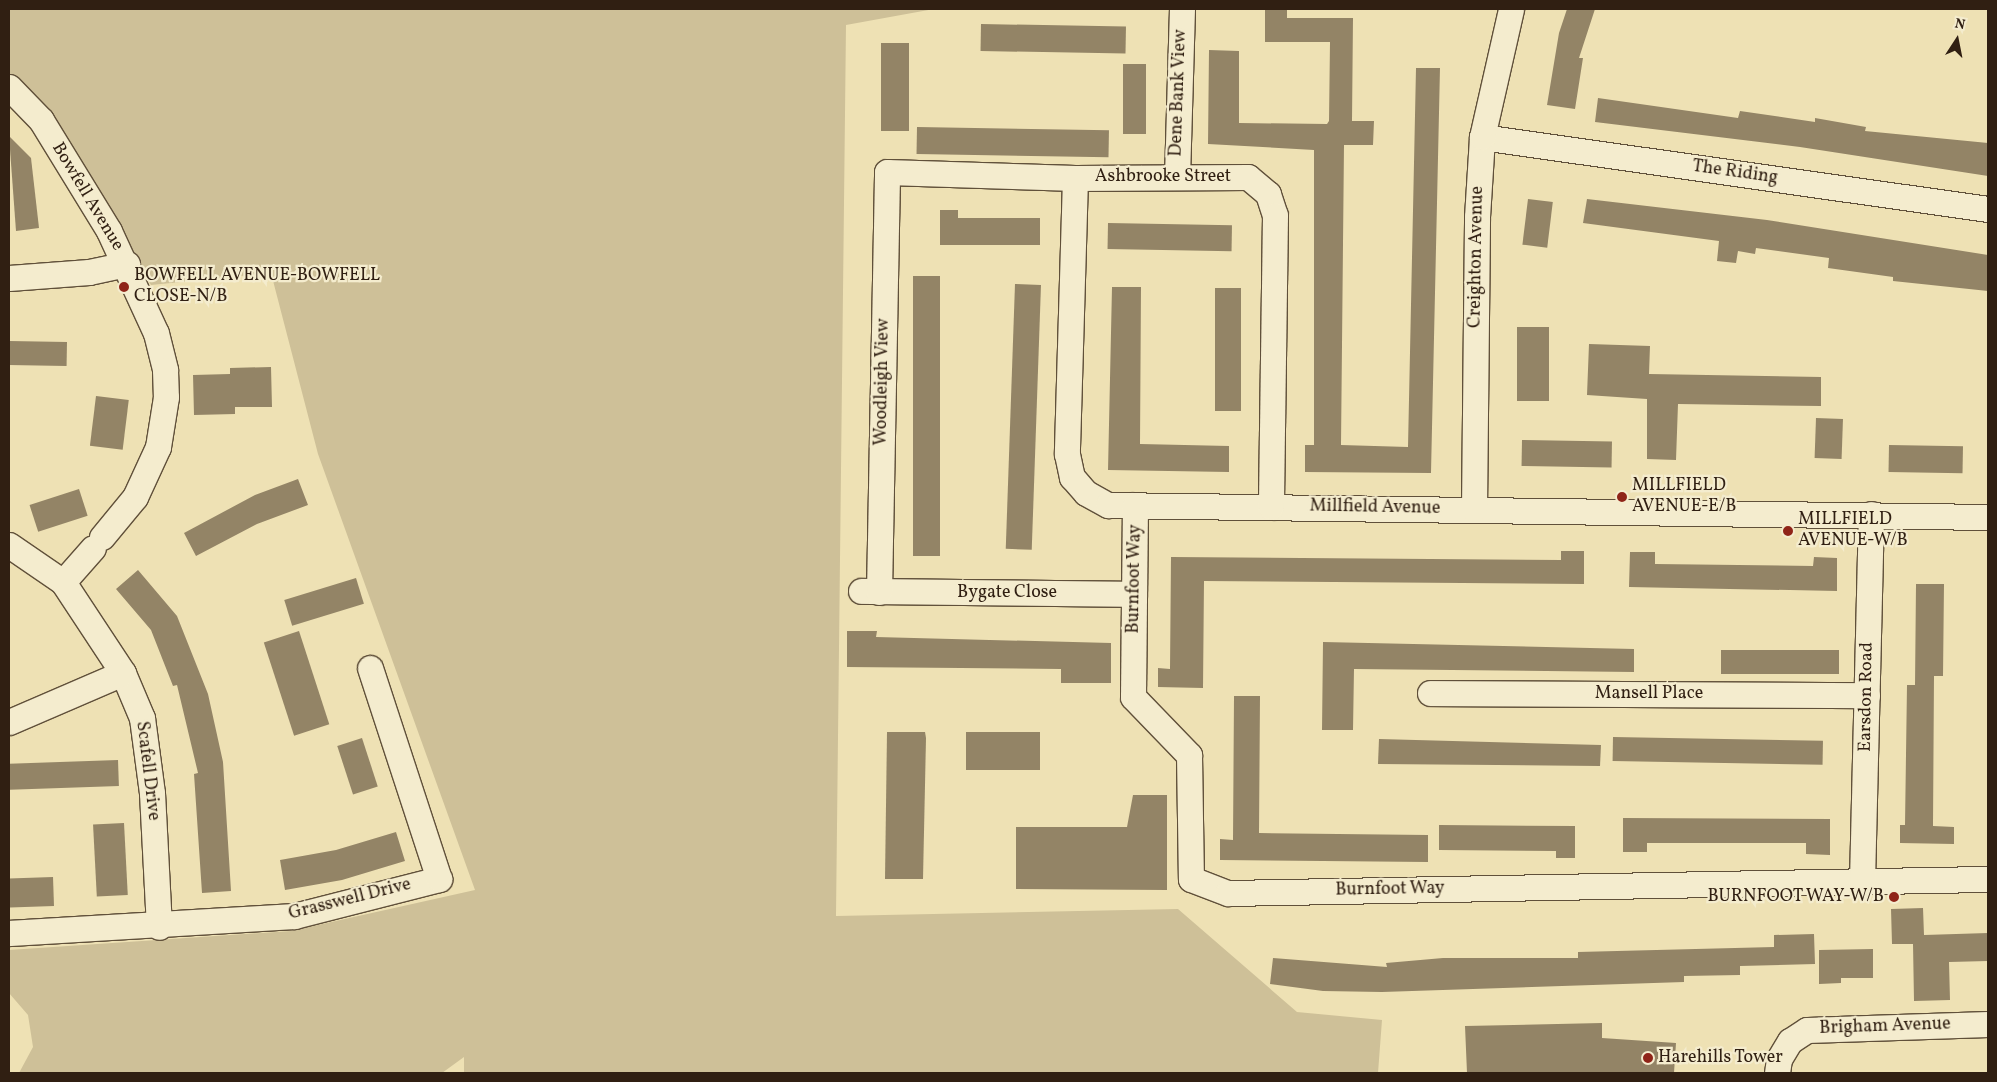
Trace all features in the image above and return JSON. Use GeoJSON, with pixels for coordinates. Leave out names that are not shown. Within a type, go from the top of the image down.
{"type":"FeatureCollection","features":[{"type":"Feature","properties":{"kind":"street","name":"Dene Bank View"},"geometry":{"type":"LineString","coordinates":[[1177,177],[1182,9]]}},
{"type":"Feature","properties":{"kind":"street","name":"Creighton Avenue"},"geometry":{"type":"LineString","coordinates":[[1474,509],[1477,217],[1482,137],[1511,9]]}},
{"type":"Feature","properties":{"kind":"street","name":"Bowfell Avenue"},"geometry":{"type":"LineString","coordinates":[[9,87],[41,120],[127,264],[156,333],[165,370],[166,397],[158,447],[135,497],[63,582]]}},
{"type":"Feature","properties":{"kind":"street","name":"The Riding"},"geometry":{"type":"LineString","coordinates":[[1482,137],[1988,210]]}},
{"type":"Feature","properties":{"kind":"street","name":"Ashbrooke Street"},"geometry":{"type":"LineString","coordinates":[[887,172],[1075,178],[1248,177],[1268,194],[1272,208],[1271,507]]}},
{"type":"Feature","properties":{"kind":"street","name":"Woodleigh View"},"geometry":{"type":"LineString","coordinates":[[870,592],[887,172]]}},
{"type":"Feature","properties":{"kind":"street","name":"Millfield Avenue"},"geometry":{"type":"LineString","coordinates":[[1075,178],[1067,454],[1072,477],[1086,493],[1108,505],[1988,517]]}},
{"type":"Feature","properties":{"kind":"street"},"geometry":{"type":"LineString","coordinates":[[9,278],[89,272],[127,264]]}},
{"type":"Feature","properties":{"kind":"street","name":"Burnfoot Way"},"geometry":{"type":"LineString","coordinates":[[1135,505],[1133,697],[1189,756],[1190,879],[1228,893],[1988,879]]}},
{"type":"Feature","properties":{"kind":"street","name":"Earsdon Road"},"geometry":{"type":"LineString","coordinates":[[1862,880],[1871,514]]}},
{"type":"Feature","properties":{"kind":"street","name":"Scafell Drive"},"geometry":{"type":"LineString","coordinates":[[9,545],[63,582],[123,672],[143,727],[152,793],[159,926]]}},
{"type":"Feature","properties":{"kind":"street","name":"Bygate Close"},"geometry":{"type":"LineString","coordinates":[[870,592],[1134,594]]}},
{"type":"Feature","properties":{"kind":"street","name":"Grasswell Drive"},"geometry":{"type":"LineString","coordinates":[[9,933],[159,926],[294,916],[439,879],[370,668]]}},
{"type":"Feature","properties":{"kind":"street"},"geometry":{"type":"LineString","coordinates":[[9,722],[123,672]]}},
{"type":"Feature","properties":{"kind":"street","name":"Mansell Place"},"geometry":{"type":"LineString","coordinates":[[1430,693],[1867,695]]}},
{"type":"Feature","properties":{"kind":"street","name":"Brigham Avenue"},"geometry":{"type":"LineString","coordinates":[[1777,1073],[1779,1059],[1790,1041],[1807,1030],[1988,1024]]}},
{"type":"Feature","properties":{"kind":"shaded area"},"geometry":{"type":"Polygon","coordinates":[[[9,9],[934,9],[846,25],[836,916],[1178,909],[1297,1012],[1382,1020],[1378,1073],[464,1073],[464,1057],[442,1073],[19,1073],[33,1047],[28,1015],[9,993],[9,950],[291,931],[475,890],[318,454],[271,273],[151,285],[54,126],[9,73],[9,9]]]}},
{"type":"Feature","properties":{"kind":"building"},"geometry":{"type":"Polygon","coordinates":[[[1265,9],[1287,9],[1287,18],[1353,18],[1352,121],[1374,121],[1373,145],[1344,145],[1341,445],[1408,447],[1416,68],[1440,68],[1431,473],[1305,472],[1305,445],[1314,445],[1314,150],[1208,144],[1209,50],[1239,51],[1239,123],[1327,124],[1329,121],[1330,42],[1265,42],[1265,9]]]}},
{"type":"Feature","properties":{"kind":"building"},"geometry":{"type":"Polygon","coordinates":[[[1567,9],[1595,9],[1579,58],[1583,58],[1575,109],[1547,105],[1559,33],[1567,9]]]}},
{"type":"Feature","properties":{"kind":"building"},"geometry":{"type":"Polygon","coordinates":[[[981,24],[1126,27],[1126,54],[981,51],[981,24]]]}},
{"type":"Feature","properties":{"kind":"building"},"geometry":{"type":"Polygon","coordinates":[[[881,43],[909,43],[909,131],[881,131],[881,43]]]}},
{"type":"Feature","properties":{"kind":"building"},"geometry":{"type":"Polygon","coordinates":[[[1123,64],[1146,64],[1146,134],[1123,134],[1123,64]]]}},
{"type":"Feature","properties":{"kind":"building"},"geometry":{"type":"Polygon","coordinates":[[[1598,98],[1738,118],[1740,111],[1815,122],[1815,118],[1866,127],[1865,131],[1988,143],[1988,176],[1800,147],[1595,122],[1598,98]]]}},
{"type":"Feature","properties":{"kind":"building"},"geometry":{"type":"Polygon","coordinates":[[[917,127],[1109,130],[1108,157],[917,154],[917,127]]]}},
{"type":"Feature","properties":{"kind":"building"},"geometry":{"type":"Polygon","coordinates":[[[9,136],[31,158],[39,228],[16,231],[9,136]]]}},
{"type":"Feature","properties":{"kind":"building"},"geometry":{"type":"Polygon","coordinates":[[[1528,199],[1553,202],[1547,248],[1522,245],[1528,199]]]}},
{"type":"Feature","properties":{"kind":"building"},"geometry":{"type":"Polygon","coordinates":[[[1587,199],[1767,220],[1988,255],[1988,291],[1893,281],[1893,277],[1828,268],[1829,258],[1756,248],[1755,254],[1738,251],[1736,263],[1717,261],[1719,241],[1583,223],[1587,199]]]}},
{"type":"Feature","properties":{"kind":"building"},"geometry":{"type":"Polygon","coordinates":[[[940,210],[958,210],[958,218],[1040,218],[1040,245],[940,245],[940,210]]]}},
{"type":"Feature","properties":{"kind":"building"},"geometry":{"type":"Polygon","coordinates":[[[1108,223],[1232,225],[1232,251],[1108,249],[1108,223]]]}},
{"type":"Feature","properties":{"kind":"building"},"geometry":{"type":"Polygon","coordinates":[[[913,276],[940,276],[940,556],[913,556],[913,276]]]}},
{"type":"Feature","properties":{"kind":"building"},"geometry":{"type":"Polygon","coordinates":[[[1015,284],[1041,285],[1032,550],[1006,549],[1015,284]]]}},
{"type":"Feature","properties":{"kind":"building"},"geometry":{"type":"Polygon","coordinates":[[[1112,287],[1141,287],[1140,444],[1229,446],[1229,472],[1108,470],[1112,287]]]}},
{"type":"Feature","properties":{"kind":"building"},"geometry":{"type":"Polygon","coordinates":[[[1215,288],[1241,288],[1241,411],[1215,411],[1215,288]]]}},
{"type":"Feature","properties":{"kind":"building"},"geometry":{"type":"Polygon","coordinates":[[[1517,327],[1549,327],[1549,401],[1517,401],[1517,327]]]}},
{"type":"Feature","properties":{"kind":"building"},"geometry":{"type":"Polygon","coordinates":[[[9,341],[67,342],[67,366],[9,365],[9,341]]]}},
{"type":"Feature","properties":{"kind":"building"},"geometry":{"type":"Polygon","coordinates":[[[1589,344],[1650,346],[1649,374],[1821,377],[1821,406],[1678,404],[1676,460],[1647,459],[1647,399],[1587,395],[1589,344]]]}},
{"type":"Feature","properties":{"kind":"building"},"geometry":{"type":"Polygon","coordinates":[[[271,367],[272,407],[235,407],[235,414],[194,415],[193,375],[230,374],[230,368],[271,367]]]}},
{"type":"Feature","properties":{"kind":"building"},"geometry":{"type":"Polygon","coordinates":[[[96,396],[129,400],[123,450],[90,446],[96,396]]]}},
{"type":"Feature","properties":{"kind":"building"},"geometry":{"type":"Polygon","coordinates":[[[1816,418],[1843,419],[1842,459],[1815,458],[1816,418]]]}},
{"type":"Feature","properties":{"kind":"building"},"geometry":{"type":"Polygon","coordinates":[[[1522,440],[1612,442],[1612,468],[1522,466],[1522,440]]]}},
{"type":"Feature","properties":{"kind":"building"},"geometry":{"type":"Polygon","coordinates":[[[1889,445],[1963,446],[1963,473],[1889,472],[1889,445]]]}},
{"type":"Feature","properties":{"kind":"building"},"geometry":{"type":"Polygon","coordinates":[[[298,479],[308,505],[257,524],[196,556],[184,533],[255,495],[298,479]]]}},
{"type":"Feature","properties":{"kind":"building"},"geometry":{"type":"Polygon","coordinates":[[[79,489],[88,516],[38,532],[30,505],[79,489]]]}},
{"type":"Feature","properties":{"kind":"building"},"geometry":{"type":"Polygon","coordinates":[[[1561,551],[1584,551],[1584,584],[1204,581],[1203,688],[1158,687],[1158,668],[1170,669],[1171,557],[1561,560],[1561,551]]]}},
{"type":"Feature","properties":{"kind":"building"},"geometry":{"type":"Polygon","coordinates":[[[1630,552],[1655,552],[1655,564],[1813,566],[1814,557],[1837,558],[1837,591],[1629,587],[1630,552]]]}},
{"type":"Feature","properties":{"kind":"building"},"geometry":{"type":"Polygon","coordinates":[[[138,570],[177,616],[208,694],[223,762],[231,891],[202,893],[194,774],[198,773],[177,685],[173,686],[151,630],[116,589],[138,570]]]}},
{"type":"Feature","properties":{"kind":"building"},"geometry":{"type":"Polygon","coordinates":[[[356,578],[364,604],[292,626],[284,600],[356,578]]]}},
{"type":"Feature","properties":{"kind":"building"},"geometry":{"type":"Polygon","coordinates":[[[1916,584],[1944,584],[1943,676],[1934,676],[1933,826],[1954,827],[1954,844],[1900,843],[1900,825],[1905,825],[1907,685],[1915,685],[1916,584]]]}},
{"type":"Feature","properties":{"kind":"building"},"geometry":{"type":"Polygon","coordinates":[[[299,631],[329,724],[294,736],[264,642],[299,631]]]}},
{"type":"Feature","properties":{"kind":"building"},"geometry":{"type":"Polygon","coordinates":[[[847,631],[877,631],[876,637],[1111,643],[1111,683],[1061,683],[1061,669],[847,667],[847,631]]]}},
{"type":"Feature","properties":{"kind":"building"},"geometry":{"type":"Polygon","coordinates":[[[1323,642],[1634,649],[1634,672],[1354,669],[1353,730],[1322,730],[1323,642]]]}},
{"type":"Feature","properties":{"kind":"building"},"geometry":{"type":"Polygon","coordinates":[[[1721,650],[1839,650],[1839,674],[1721,674],[1721,650]]]}},
{"type":"Feature","properties":{"kind":"building"},"geometry":{"type":"Polygon","coordinates":[[[1234,696],[1260,696],[1259,833],[1428,835],[1428,862],[1220,860],[1220,839],[1233,840],[1234,696]]]}},
{"type":"Feature","properties":{"kind":"building"},"geometry":{"type":"Polygon","coordinates":[[[887,732],[925,732],[923,879],[885,879],[887,732]]]}},
{"type":"Feature","properties":{"kind":"building"},"geometry":{"type":"Polygon","coordinates":[[[966,732],[1040,732],[1040,770],[966,770],[966,732]]]}},
{"type":"Feature","properties":{"kind":"building"},"geometry":{"type":"Polygon","coordinates":[[[1613,737],[1823,741],[1823,765],[1613,761],[1613,737]]]}},
{"type":"Feature","properties":{"kind":"building"},"geometry":{"type":"Polygon","coordinates":[[[362,738],[378,787],[353,795],[337,746],[362,738]]]}},
{"type":"Feature","properties":{"kind":"building"},"geometry":{"type":"Polygon","coordinates":[[[1379,739],[1601,745],[1600,766],[1378,764],[1379,739]]]}},
{"type":"Feature","properties":{"kind":"building"},"geometry":{"type":"Polygon","coordinates":[[[118,760],[119,786],[10,790],[9,764],[118,760]]]}},
{"type":"Feature","properties":{"kind":"building"},"geometry":{"type":"Polygon","coordinates":[[[1133,795],[1167,795],[1167,890],[1016,889],[1016,827],[1127,827],[1133,795]]]}},
{"type":"Feature","properties":{"kind":"building"},"geometry":{"type":"Polygon","coordinates":[[[1623,818],[1830,819],[1830,855],[1806,854],[1806,843],[1647,843],[1647,852],[1623,852],[1623,818]]]}},
{"type":"Feature","properties":{"kind":"building"},"geometry":{"type":"Polygon","coordinates":[[[124,823],[128,895],[97,897],[93,825],[124,823]]]}},
{"type":"Feature","properties":{"kind":"building"},"geometry":{"type":"Polygon","coordinates":[[[1439,825],[1575,826],[1575,858],[1556,858],[1556,851],[1439,850],[1439,825]]]}},
{"type":"Feature","properties":{"kind":"building"},"geometry":{"type":"Polygon","coordinates":[[[396,832],[405,861],[342,880],[285,890],[280,860],[336,850],[396,832]]]}},
{"type":"Feature","properties":{"kind":"building"},"geometry":{"type":"Polygon","coordinates":[[[53,877],[54,906],[10,908],[9,879],[53,877]]]}},
{"type":"Feature","properties":{"kind":"building"},"geometry":{"type":"Polygon","coordinates":[[[1923,908],[1924,935],[1988,933],[1988,961],[1949,962],[1950,1000],[1914,1001],[1913,944],[1892,944],[1891,909],[1923,908]]]}},
{"type":"Feature","properties":{"kind":"building"},"geometry":{"type":"Polygon","coordinates":[[[1814,934],[1815,964],[1740,966],[1740,975],[1684,976],[1684,982],[1382,992],[1323,991],[1270,984],[1273,958],[1387,967],[1386,963],[1443,958],[1578,958],[1578,952],[1774,947],[1774,935],[1814,934]]]}},
{"type":"Feature","properties":{"kind":"building"},"geometry":{"type":"Polygon","coordinates":[[[1873,949],[1873,978],[1841,978],[1841,983],[1819,984],[1819,950],[1873,949]]]}},
{"type":"Feature","properties":{"kind":"building"},"geometry":{"type":"Polygon","coordinates":[[[1602,1023],[1602,1038],[1676,1043],[1674,1073],[1467,1073],[1465,1026],[1602,1023]]]}},
{"type":"Feature","properties":{"kind":"place","name":"BOWFELL AVENUE-BOWFELL CLOSE-N/B"},"geometry":{"type":"Point","coordinates":[124,287]}},
{"type":"Feature","properties":{"kind":"place","name":"MILLFIELD AVENUE-E/B"},"geometry":{"type":"Point","coordinates":[1622,497]}},
{"type":"Feature","properties":{"kind":"place","name":"MILLFIELD AVENUE-W/B"},"geometry":{"type":"Point","coordinates":[1788,531]}},
{"type":"Feature","properties":{"kind":"place","name":"BURNFOOT WAY-W/B"},"geometry":{"type":"Point","coordinates":[1894,897]}},
{"type":"Feature","properties":{"kind":"place","name":"Harehills Tower"},"geometry":{"type":"Point","coordinates":[1648,1058]}}]}
